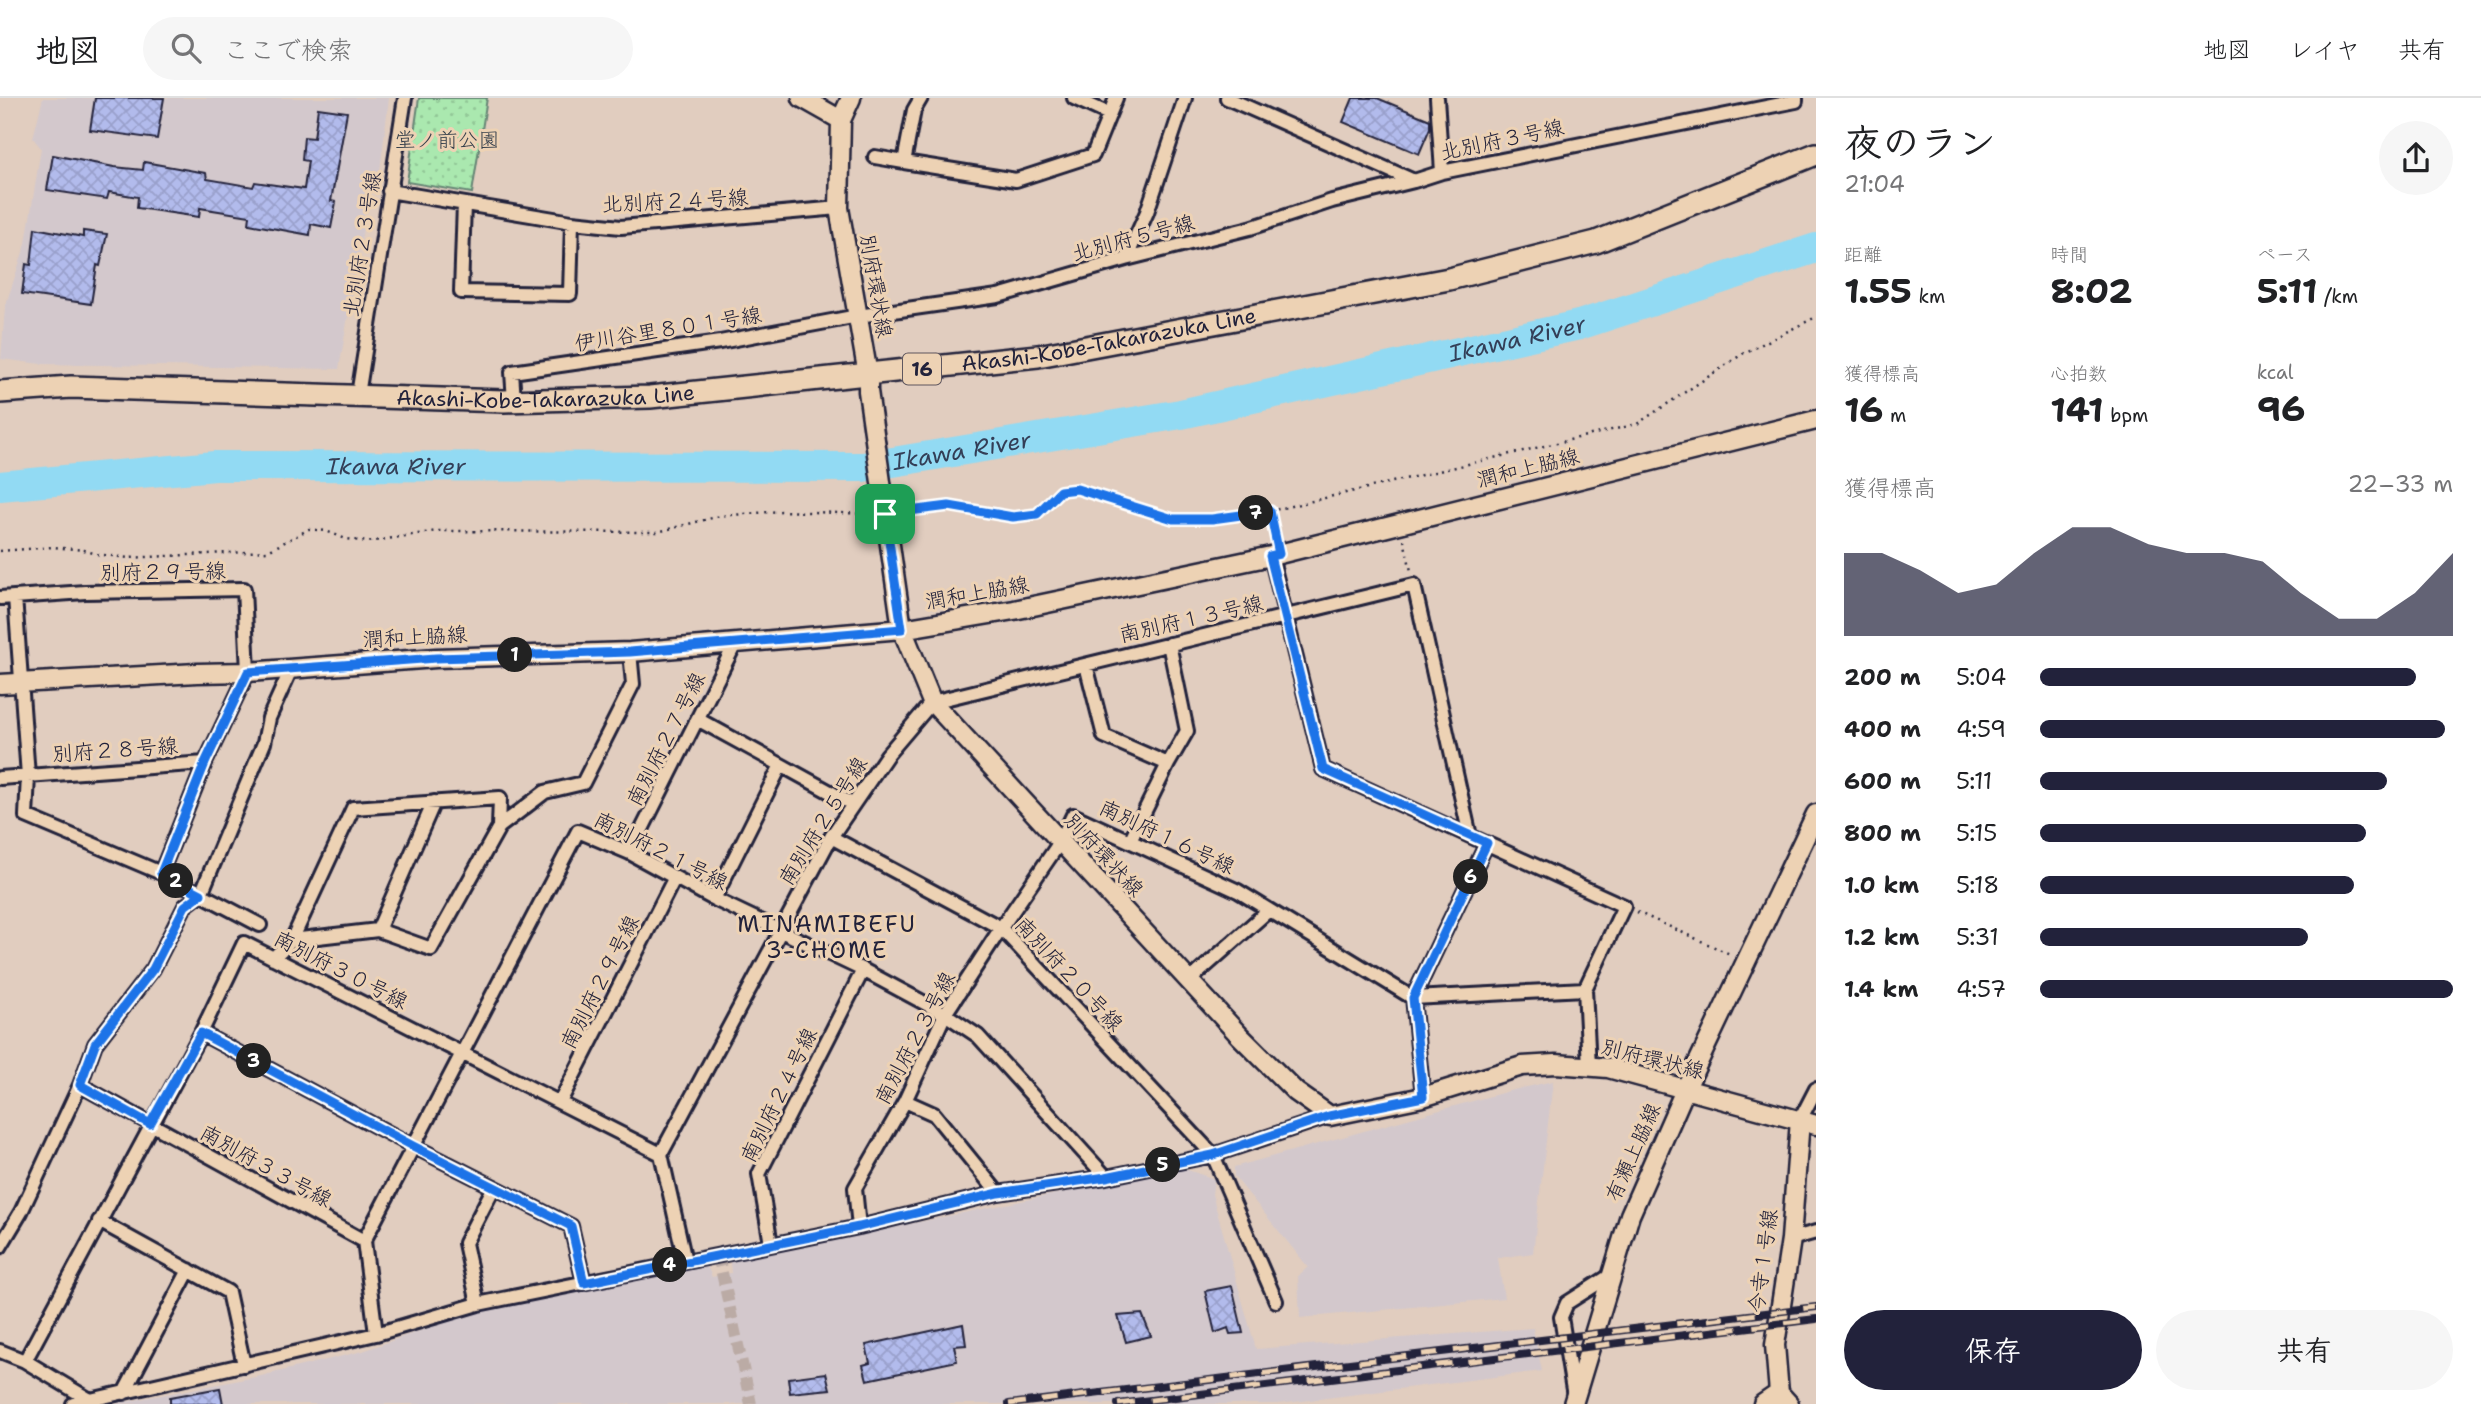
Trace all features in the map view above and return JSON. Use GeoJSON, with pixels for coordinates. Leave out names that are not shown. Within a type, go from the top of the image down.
{"type":"FeatureCollection","features":[{"type":"Feature","properties":{"kind":"main road","name":"Akashi-Kobe-Takarazuka Line"},"geometry":{"type":"LineString","coordinates":[[0,392],[72,387],[514,401],[650,397],[868,383],[1038,356],[1449,279],[1596,242],[1816,154]]}},
{"type":"Feature","properties":{"kind":"street","name":"北別府２３号線"},"geometry":{"type":"LineString","coordinates":[[358,395],[405,98]]}},
{"type":"Feature","properties":{"kind":"street"},"geometry":{"type":"LineString","coordinates":[[802,98],[841,120]]}},
{"type":"Feature","properties":{"kind":"street","name":"別府環状線"},"geometry":{"type":"LineString","coordinates":[[851,98],[841,120],[839,208],[858,316],[902,629],[932,702],[1240,1036],[1296,1091],[1329,1116],[1423,1097],[1522,1066],[1556,1064],[1608,1068],[1808,1122]]}},
{"type":"Feature","properties":{"kind":"street"},"geometry":{"type":"LineString","coordinates":[[904,162],[914,110],[921,98]]}},
{"type":"Feature","properties":{"kind":"street"},"geometry":{"type":"LineString","coordinates":[[1074,98],[1109,114]]}},
{"type":"Feature","properties":{"kind":"street"},"geometry":{"type":"LineString","coordinates":[[875,157],[1016,180],[1093,155],[1116,98]]}},
{"type":"Feature","properties":{"kind":"street"},"geometry":{"type":"LineString","coordinates":[[1126,259],[1147,212],[1185,98]]}},
{"type":"Feature","properties":{"kind":"street"},"geometry":{"type":"LineString","coordinates":[[1227,98],[1414,181]]}},
{"type":"Feature","properties":{"kind":"street"},"geometry":{"type":"LineString","coordinates":[[1437,98],[1442,172]]}},
{"type":"Feature","properties":{"kind":"street","name":"北別府３号線"},"geometry":{"type":"LineString","coordinates":[[1414,181],[1442,172],[1796,101],[1796,98]]}},
{"type":"Feature","properties":{"kind":"street","name":"北別府５号線"},"geometry":{"type":"LineString","coordinates":[[858,316],[998,296],[1126,259],[1250,228],[1332,201],[1414,181]]}},
{"type":"Feature","properties":{"kind":"street","name":"北別府２４号線"},"geometry":{"type":"LineString","coordinates":[[389,191],[572,222],[621,227],[839,208]]}},
{"type":"Feature","properties":{"kind":"street"},"geometry":{"type":"LineString","coordinates":[[464,204],[461,292],[570,294],[572,222]]}},
{"type":"Feature","properties":{"kind":"street","name":"伊川谷里８０１号線"},"geometry":{"type":"LineString","coordinates":[[514,401],[512,372],[720,342],[858,316]]}},
{"type":"Feature","properties":{"kind":"street","name":"潤和上脇線"},"geometry":{"type":"LineString","coordinates":[[0,684],[248,672],[436,658],[630,652],[902,629],[1014,610],[1275,555],[1816,420]]}},
{"type":"Feature","properties":{"kind":"street"},"geometry":{"type":"LineString","coordinates":[[1275,555],[1284,617],[1323,769],[1624,906],[1586,989],[1589,1066]]}},
{"type":"Feature","properties":{"kind":"street"},"geometry":{"type":"LineString","coordinates":[[1414,585],[1470,835]]}},
{"type":"Feature","properties":{"kind":"street","name":"南別府１３号線"},"geometry":{"type":"LineString","coordinates":[[932,702],[1414,585]]}},
{"type":"Feature","properties":{"kind":"street","name":"別府２９号線"},"geometry":{"type":"LineString","coordinates":[[0,598],[85,592],[244,589],[248,672]]}},
{"type":"Feature","properties":{"kind":"street"},"geometry":{"type":"LineString","coordinates":[[15,597],[28,776],[26,817],[161,873],[260,925]]}},
{"type":"Feature","properties":{"kind":"street","name":"南別府２７号線"},"geometry":{"type":"LineString","coordinates":[[630,853],[736,642]]}},
{"type":"Feature","properties":{"kind":"street"},"geometry":{"type":"LineString","coordinates":[[1130,841],[1187,731],[1168,644]]}},
{"type":"Feature","properties":{"kind":"street"},"geometry":{"type":"LineString","coordinates":[[292,940],[378,930],[431,949],[499,827],[545,792],[583,783],[633,684],[630,652]]}},
{"type":"Feature","properties":{"kind":"street"},"geometry":{"type":"LineString","coordinates":[[1086,665],[1104,736],[1168,764]]}},
{"type":"Feature","properties":{"kind":"street"},"geometry":{"type":"LineString","coordinates":[[0,1247],[21,1212],[80,1085],[95,1044],[153,969],[185,906],[201,894],[264,743],[269,718],[292,667]]}},
{"type":"Feature","properties":{"kind":"street"},"geometry":{"type":"LineString","coordinates":[[161,873],[205,763],[248,672]]}},
{"type":"Feature","properties":{"kind":"street","name":"南別府２５号線"},"geometry":{"type":"LineString","coordinates":[[661,1154],[831,837],[887,755],[932,702]]}},
{"type":"Feature","properties":{"kind":"street"},"geometry":{"type":"LineString","coordinates":[[699,720],[852,803]]}},
{"type":"Feature","properties":{"kind":"street","name":"別府２８号線"},"geometry":{"type":"LineString","coordinates":[[0,778],[205,763]]}},
{"type":"Feature","properties":{"kind":"street"},"geometry":{"type":"LineString","coordinates":[[713,900],[781,765]]}},
{"type":"Feature","properties":{"kind":"street"},"geometry":{"type":"LineString","coordinates":[[273,958],[292,940],[353,808],[500,798],[499,827]]}},
{"type":"Feature","properties":{"kind":"street"},"geometry":{"type":"LineString","coordinates":[[378,930],[434,803]]}},
{"type":"Feature","properties":{"kind":"street","name":"有瀬上脇線"},"geometry":{"type":"LineString","coordinates":[[1574,1402],[1630,1215],[1685,1090],[1816,814]]}},
{"type":"Feature","properties":{"kind":"street","name":"南別府１６号線"},"geometry":{"type":"LineString","coordinates":[[1060,842],[1073,815],[1238,891],[1413,998]]}},
{"type":"Feature","properties":{"kind":"street","name":"南別府２１号線"},"geometry":{"type":"LineString","coordinates":[[364,1241],[578,831],[630,853],[713,900],[863,970],[945,1014],[978,1036],[1106,1177]]}},
{"type":"Feature","properties":{"kind":"street","name":"南別府２０号線"},"geometry":{"type":"LineString","coordinates":[[831,837],[1001,928],[1213,1155],[1276,1301]]}},
{"type":"Feature","properties":{"kind":"street","name":"南別府２３号線"},"geometry":{"type":"LineString","coordinates":[[859,1227],[855,1188],[905,1101],[945,1014],[1060,842]]}},
{"type":"Feature","properties":{"kind":"street"},"geometry":{"type":"LineString","coordinates":[[1423,1097],[1413,998],[1487,843]]}},
{"type":"Feature","properties":{"kind":"street","name":"南別府２９号線"},"geometry":{"type":"LineString","coordinates":[[559,1102],[674,879]]}},
{"type":"Feature","properties":{"kind":"street"},"geometry":{"type":"LineString","coordinates":[[1190,980],[1269,910]]}},
{"type":"Feature","properties":{"kind":"street","name":"南別府３０号線"},"geometry":{"type":"LineString","coordinates":[[25,1360],[201,1033],[244,943],[661,1154]]}},
{"type":"Feature","properties":{"kind":"street","name":"南別府２４号線"},"geometry":{"type":"LineString","coordinates":[[771,1244],[759,1174],[863,970]]}},
{"type":"Feature","properties":{"kind":"street"},"geometry":{"type":"LineString","coordinates":[[1413,998],[1586,989]]}},
{"type":"Feature","properties":{"kind":"street"},"geometry":{"type":"LineString","coordinates":[[201,1033],[413,1146],[571,1226],[584,1283]]}},
{"type":"Feature","properties":{"kind":"street","name":"南別府３３号線"},"geometry":{"type":"LineString","coordinates":[[80,1085],[364,1241]]}},
{"type":"Feature","properties":{"kind":"street"},"geometry":{"type":"LineString","coordinates":[[1808,1122],[1816,1089]]}},
{"type":"Feature","properties":{"kind":"street"},"geometry":{"type":"LineString","coordinates":[[905,1101],[934,1114],[998,1193]]}},
{"type":"Feature","properties":{"kind":"street"},"geometry":{"type":"LineString","coordinates":[[73,1404],[376,1334],[478,1304],[859,1227],[998,1193],[1106,1177],[1213,1155],[1329,1116]]}},
{"type":"Feature","properties":{"kind":"street","name":"今寺１号線"},"geometry":{"type":"LineString","coordinates":[[1784,1399],[1775,1345],[1808,1122]]}},
{"type":"Feature","properties":{"kind":"street"},"geometry":{"type":"LineString","coordinates":[[661,1154],[685,1261]]}},
{"type":"Feature","properties":{"kind":"street"},"geometry":{"type":"LineString","coordinates":[[478,1304],[465,1243],[494,1187]]}},
{"type":"Feature","properties":{"kind":"street"},"geometry":{"type":"LineString","coordinates":[[99,1221],[228,1292],[244,1365]]}},
{"type":"Feature","properties":{"kind":"street"},"geometry":{"type":"LineString","coordinates":[[1791,1239],[1816,1232]]}},
{"type":"Feature","properties":{"kind":"street"},"geometry":{"type":"LineString","coordinates":[[364,1241],[376,1334]]}},
{"type":"Feature","properties":{"kind":"street"},"geometry":{"type":"LineString","coordinates":[[124,1393],[189,1270]]}},
{"type":"Feature","properties":{"kind":"street"},"geometry":{"type":"LineString","coordinates":[[1574,1402],[1561,1317],[1567,1303],[1611,1275]]}},
{"type":"Feature","properties":{"kind":"street"},"geometry":{"type":"LineString","coordinates":[[0,1351],[25,1360],[90,1400]]}},
{"type":"Feature","properties":{"kind":"street"},"geometry":{"type":"LineString","coordinates":[[1763,1404],[1784,1399]]}},
{"type":"Feature","properties":{"kind":"path"},"geometry":{"type":"LineString","coordinates":[[0,551],[53,547],[128,558],[268,551],[309,529],[368,542],[437,531],[657,532],[720,516],[781,511],[885,514],[949,506],[1013,517],[1037,514],[1060,491],[1077,489],[1173,519],[1212,519],[1270,511],[1637,424],[1744,353],[1816,317]]}},
{"type":"Feature","properties":{"kind":"path"},"geometry":{"type":"LineString","coordinates":[[1270,511],[1275,555]]}},
{"type":"Feature","properties":{"kind":"path"},"geometry":{"type":"LineString","coordinates":[[1400,523],[1414,585]]}},
{"type":"Feature","properties":{"kind":"path"},"geometry":{"type":"LineString","coordinates":[[1624,906],[1746,961]]}},
{"type":"Feature","properties":{"kind":"shaded area"},"geometry":{"type":"Polygon","coordinates":[[[43,98],[389,98],[380,171],[368,199],[339,369],[41,364],[1,359],[5,307],[26,243],[41,148],[33,138],[43,98]]]}},
{"type":"Feature","properties":{"kind":"shaded area"},"geometry":{"type":"Polygon","coordinates":[[[1553,1081],[1533,1253],[1498,1258],[1504,1298],[1300,1318],[1298,1276],[1308,1267],[1234,1176],[1234,1167],[1553,1081]]]}},
{"type":"Feature","properties":{"kind":"shaded area"},"geometry":{"type":"Polygon","coordinates":[[[1182,1168],[1214,1179],[1212,1194],[1256,1349],[1533,1328],[1542,1371],[1278,1404],[114,1404],[261,1376],[363,1351],[464,1315],[707,1266],[712,1277],[731,1273],[730,1261],[1182,1168]]]}},
{"type":"Feature","properties":{"kind":"green space","name":"堂ノ前公園"},"geometry":{"type":"Polygon","coordinates":[[[419,98],[487,98],[472,193],[407,182],[419,98]]]}},
{"type":"Feature","properties":{"kind":"building"},"geometry":{"type":"Polygon","coordinates":[[[95,98],[164,98],[157,139],[90,130],[95,98]]]}},
{"type":"Feature","properties":{"kind":"building"},"geometry":{"type":"Polygon","coordinates":[[[1353,98],[1377,98],[1430,120],[1430,128],[1419,154],[1343,122],[1353,98]]]}},
{"type":"Feature","properties":{"kind":"building"},"geometry":{"type":"Polygon","coordinates":[[[318,108],[347,112],[331,201],[336,202],[331,228],[311,224],[310,235],[249,224],[250,216],[200,208],[199,217],[137,208],[138,197],[109,192],[107,199],[47,190],[53,155],[143,170],[144,162],[206,173],[207,179],[253,187],[255,182],[304,189],[308,161],[302,160],[304,137],[314,138],[318,108]]]}},
{"type":"Feature","properties":{"kind":"building"},"geometry":{"type":"Polygon","coordinates":[[[35,228],[83,237],[83,231],[107,234],[100,266],[97,265],[91,304],[22,294],[26,264],[31,265],[35,228]]]}},
{"type":"Feature","properties":{"kind":"building"},"geometry":{"type":"Polygon","coordinates":[[[1232,1286],[1243,1333],[1230,1334],[1228,1328],[1215,1333],[1205,1291],[1232,1286]]]}},
{"type":"Feature","properties":{"kind":"building"},"geometry":{"type":"Polygon","coordinates":[[[1142,1314],[1151,1336],[1126,1342],[1118,1316],[1142,1314]]]}},
{"type":"Feature","properties":{"kind":"building"},"geometry":{"type":"Polygon","coordinates":[[[963,1324],[966,1345],[954,1346],[957,1361],[867,1380],[863,1365],[870,1363],[866,1345],[963,1324]]]}},
{"type":"Feature","properties":{"kind":"building"},"geometry":{"type":"Polygon","coordinates":[[[826,1373],[830,1389],[790,1393],[788,1378],[826,1373]]]}},
{"type":"Feature","properties":{"kind":"building"},"geometry":{"type":"Polygon","coordinates":[[[220,1388],[223,1404],[170,1404],[170,1397],[220,1388]]]}},
{"type":"Feature","properties":{"kind":"waterway","name":"Ikawa River"},"geometry":{"type":"LineString","coordinates":[[0,486],[215,466],[863,467],[1181,414],[1579,325],[1816,248]]}},
{"type":"Feature","properties":{"kind":"tunnel"},"geometry":{"type":"LineString","coordinates":[[718,1255],[751,1404]]}},
{"type":"Feature","properties":{"kind":"railway"},"geometry":{"type":"LineString","coordinates":[[1009,1404],[1816,1307]]}},
{"type":"Feature","properties":{"kind":"railway"},"geometry":{"type":"LineString","coordinates":[[1118,1404],[1816,1319]]}},
{"type":"Feature","properties":{"kind":"district","name":"MINAMIBEFU 3-CHOME"},"geometry":{"type":"Point","coordinates":[827,937]}},
{"type":"Feature","properties":{"kind":"route"},"geometry":{"type":"LineString","coordinates":[[1077,489],[1173,519],[1212,519],[1270,511],[1279,554],[1270,556],[1323,769],[1487,843],[1413,998],[1423,1097],[1329,1116],[1213,1155],[1106,1177],[998,1193],[859,1227],[584,1283],[571,1226],[413,1146],[201,1033],[150,1124],[80,1085],[95,1044],[153,969],[185,906],[201,894],[161,873],[205,763],[248,672],[436,658],[630,652],[902,629],[885,514],[949,506],[1013,517],[1037,514],[1060,491],[1077,489]]}}]}
